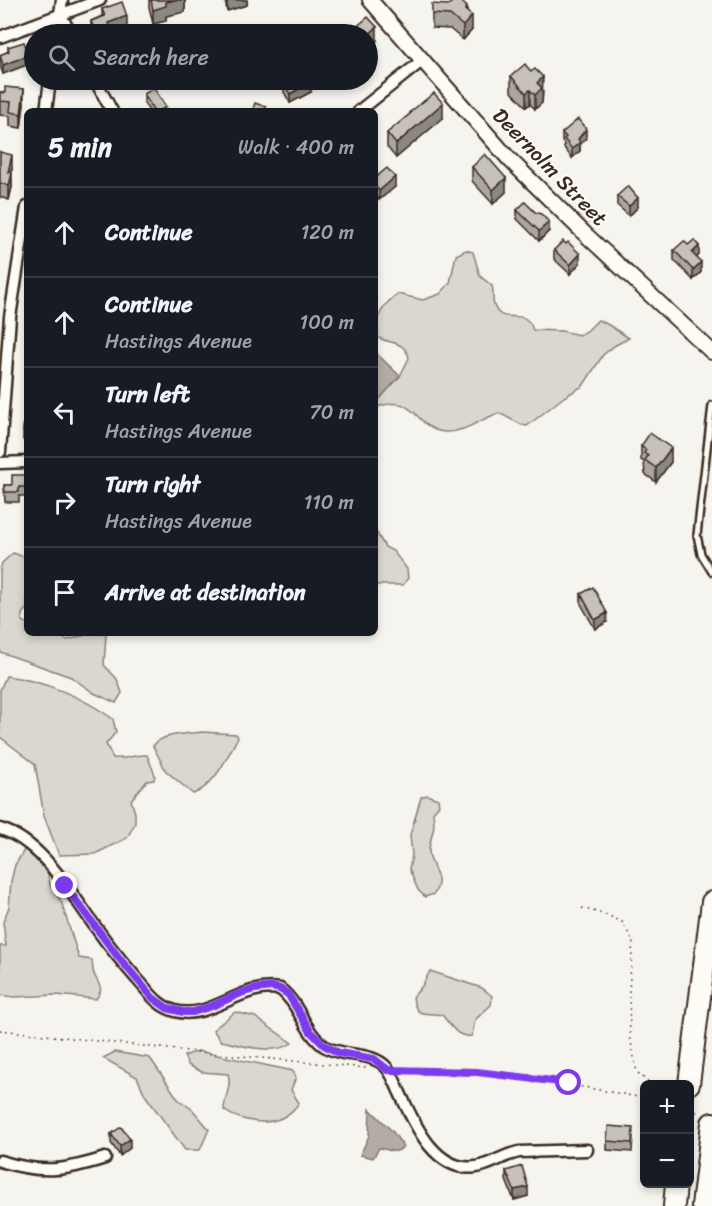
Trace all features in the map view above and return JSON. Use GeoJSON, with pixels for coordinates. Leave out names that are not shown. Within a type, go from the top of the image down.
{"type":"FeatureCollection","features":[{"type":"Feature","properties":{"kind":"highway"},"geometry":{"type":"LineString","coordinates":[[689,1080],[712,902]]}},
{"type":"Feature","properties":{"kind":"highway"},"geometry":{"type":"LineString","coordinates":[[702,1206],[711,1128]]}},
{"type":"Feature","properties":{"kind":"highway"},"geometry":{"type":"LineString","coordinates":[[674,1206],[676,1188]]}},
{"type":"Feature","properties":{"kind":"street"},"geometry":{"type":"LineString","coordinates":[[58,24],[62,0]]}},
{"type":"Feature","properties":{"kind":"street"},"geometry":{"type":"LineString","coordinates":[[33,24],[100,0]]}},
{"type":"Feature","properties":{"kind":"street","name":"Deernolm Street"},"geometry":{"type":"LineString","coordinates":[[370,0],[509,159],[585,234],[712,352]]}},
{"type":"Feature","properties":{"kind":"street"},"geometry":{"type":"LineString","coordinates":[[60,14],[66,24]]}},
{"type":"Feature","properties":{"kind":"street"},"geometry":{"type":"LineString","coordinates":[[0,36],[24,27]]}},
{"type":"Feature","properties":{"kind":"street"},"geometry":{"type":"LineString","coordinates":[[363,108],[423,60]]}},
{"type":"Feature","properties":{"kind":"street"},"geometry":{"type":"LineString","coordinates":[[46,108],[49,90]]}},
{"type":"Feature","properties":{"kind":"street"},"geometry":{"type":"LineString","coordinates":[[100,90],[110,108]]}},
{"type":"Feature","properties":{"kind":"street"},"geometry":{"type":"LineString","coordinates":[[0,452],[9,327],[24,227]]}},
{"type":"Feature","properties":{"kind":"street"},"geometry":{"type":"LineString","coordinates":[[0,463],[24,462]]}},
{"type":"Feature","properties":{"kind":"street"},"geometry":{"type":"LineString","coordinates":[[0,829],[19,836],[45,860],[114,952],[159,1004],[175,1011],[193,1012],[255,989],[280,989],[294,1003],[317,1040],[339,1053],[374,1059],[388,1070],[423,1137],[439,1155],[457,1166],[478,1167],[519,1152],[587,1150]]}},
{"type":"Feature","properties":{"kind":"street"},"geometry":{"type":"LineString","coordinates":[[0,1161],[43,1170],[71,1168],[105,1158]]}},
{"type":"Feature","properties":{"kind":"lane"},"geometry":{"type":"LineString","coordinates":[[712,405],[697,535],[702,556],[712,572]]}},
{"type":"Feature","properties":{"kind":"path"},"geometry":{"type":"LineString","coordinates":[[582,908],[608,915],[622,922],[633,941],[629,990],[630,1037],[637,1072],[646,1080]]}},
{"type":"Feature","properties":{"kind":"path"},"geometry":{"type":"LineString","coordinates":[[0,1030],[388,1070],[477,1072],[525,1077],[640,1097]]}},
{"type":"Feature","properties":{"kind":"shaded area"},"geometry":{"type":"Polygon","coordinates":[[[466,250],[473,252],[480,276],[492,286],[494,305],[498,312],[502,315],[524,318],[533,330],[562,331],[579,335],[587,331],[598,320],[629,338],[603,355],[583,386],[564,397],[527,426],[499,413],[466,428],[445,432],[435,430],[414,412],[399,404],[378,407],[378,401],[400,376],[409,358],[400,345],[378,338],[378,319],[381,312],[398,294],[423,300],[440,294],[450,283],[456,255],[466,250]]]}},
{"type":"Feature","properties":{"kind":"shaded area"},"geometry":{"type":"Polygon","coordinates":[[[378,355],[400,376],[378,401],[378,355]]]}},
{"type":"Feature","properties":{"kind":"shaded area"},"geometry":{"type":"Polygon","coordinates":[[[378,535],[385,547],[393,551],[407,569],[408,578],[403,585],[378,585],[378,535]]]}},
{"type":"Feature","properties":{"kind":"shaded area"},"geometry":{"type":"Polygon","coordinates":[[[13,553],[24,557],[22,621],[24,622],[24,636],[60,636],[66,640],[82,636],[106,636],[104,665],[117,679],[122,693],[116,703],[94,693],[71,677],[0,652],[0,570],[2,563],[13,553]]]}},
{"type":"Feature","properties":{"kind":"shaded area"},"geometry":{"type":"Polygon","coordinates":[[[6,676],[62,691],[113,719],[116,732],[106,744],[113,758],[147,755],[155,775],[154,780],[147,781],[131,800],[135,823],[127,838],[95,854],[59,855],[44,816],[35,764],[0,737],[0,690],[6,676]]]}},
{"type":"Feature","properties":{"kind":"shaded area"},"geometry":{"type":"Polygon","coordinates":[[[202,732],[236,734],[238,737],[214,778],[193,794],[166,771],[153,746],[169,736],[202,732]]]}},
{"type":"Feature","properties":{"kind":"shaded area"},"geometry":{"type":"Polygon","coordinates":[[[427,795],[438,799],[439,805],[433,812],[434,828],[429,849],[438,882],[434,894],[425,897],[418,890],[409,869],[412,855],[410,835],[421,797],[427,795]]]}},
{"type":"Feature","properties":{"kind":"shaded area"},"geometry":{"type":"Polygon","coordinates":[[[27,845],[46,864],[50,885],[61,901],[79,958],[92,960],[93,972],[100,988],[96,999],[57,995],[14,997],[0,995],[0,946],[6,946],[3,922],[9,907],[15,865],[27,845]]]}},
{"type":"Feature","properties":{"kind":"shaded area"},"geometry":{"type":"Polygon","coordinates":[[[430,971],[482,988],[492,996],[491,1005],[475,1020],[472,1036],[458,1033],[442,1015],[422,1013],[416,1009],[413,997],[430,971]]]}},
{"type":"Feature","properties":{"kind":"shaded area"},"geometry":{"type":"Polygon","coordinates":[[[235,1012],[255,1017],[292,1043],[276,1049],[267,1049],[221,1041],[213,1030],[235,1012]]]}},
{"type":"Feature","properties":{"kind":"shaded area"},"geometry":{"type":"Polygon","coordinates":[[[198,1051],[293,1071],[296,1077],[291,1090],[299,1103],[282,1118],[269,1122],[232,1115],[224,1110],[229,1083],[228,1074],[202,1072],[188,1065],[184,1056],[198,1051]]]}},
{"type":"Feature","properties":{"kind":"shaded area"},"geometry":{"type":"Polygon","coordinates":[[[115,1052],[150,1058],[178,1099],[193,1110],[209,1129],[200,1150],[185,1150],[145,1095],[137,1077],[103,1058],[115,1052]]]}},
{"type":"Feature","properties":{"kind":"shaded area"},"geometry":{"type":"Polygon","coordinates":[[[370,1109],[393,1132],[403,1146],[398,1151],[379,1148],[373,1158],[360,1155],[369,1136],[370,1109]]]}},
{"type":"Feature","properties":{"kind":"building"},"geometry":{"type":"Polygon","coordinates":[[[151,0],[174,0],[166,2],[166,6],[153,10],[151,0]]]}},
{"type":"Feature","properties":{"kind":"building"},"geometry":{"type":"Polygon","coordinates":[[[455,0],[460,0],[467,7],[465,10],[472,16],[463,26],[450,15],[432,14],[432,4],[448,5],[455,0]]]}},
{"type":"Feature","properties":{"kind":"building"},"geometry":{"type":"Polygon","coordinates":[[[122,2],[127,16],[108,24],[92,24],[91,21],[105,16],[102,9],[122,2]]]}},
{"type":"Feature","properties":{"kind":"building"},"geometry":{"type":"Polygon","coordinates":[[[368,17],[374,24],[360,24],[368,17]]]}},
{"type":"Feature","properties":{"kind":"building"},"geometry":{"type":"Polygon","coordinates":[[[24,42],[24,57],[3,65],[0,55],[9,51],[8,47],[24,42]]]}},
{"type":"Feature","properties":{"kind":"building"},"geometry":{"type":"Polygon","coordinates":[[[525,64],[531,72],[535,69],[543,77],[537,83],[542,88],[535,95],[530,90],[526,93],[511,76],[525,64]]]}},
{"type":"Feature","properties":{"kind":"building"},"geometry":{"type":"Polygon","coordinates":[[[5,87],[24,89],[21,114],[10,112],[11,102],[0,101],[0,92],[5,93],[5,87]]]}},
{"type":"Feature","properties":{"kind":"building"},"geometry":{"type":"Polygon","coordinates":[[[155,90],[166,107],[152,108],[144,94],[155,90]]]}},
{"type":"Feature","properties":{"kind":"building"},"geometry":{"type":"Polygon","coordinates":[[[434,93],[443,103],[396,144],[387,133],[434,93]]]}},
{"type":"Feature","properties":{"kind":"building"},"geometry":{"type":"Polygon","coordinates":[[[255,103],[266,107],[266,108],[253,108],[255,103]]]}},
{"type":"Feature","properties":{"kind":"building"},"geometry":{"type":"Polygon","coordinates":[[[578,119],[586,129],[578,139],[580,142],[572,149],[562,133],[578,119]]]}},
{"type":"Feature","properties":{"kind":"building"},"geometry":{"type":"Polygon","coordinates":[[[0,152],[12,155],[8,172],[12,173],[9,186],[0,183],[0,152]]]}},
{"type":"Feature","properties":{"kind":"building"},"geometry":{"type":"Polygon","coordinates":[[[485,154],[506,178],[493,190],[472,167],[485,154]]]}},
{"type":"Feature","properties":{"kind":"building"},"geometry":{"type":"Polygon","coordinates":[[[387,168],[395,177],[379,191],[378,176],[387,168]]]}},
{"type":"Feature","properties":{"kind":"building"},"geometry":{"type":"Polygon","coordinates":[[[628,186],[638,198],[629,206],[617,196],[628,186]]]}},
{"type":"Feature","properties":{"kind":"building"},"geometry":{"type":"Polygon","coordinates":[[[525,202],[549,222],[539,231],[517,210],[525,202]]]}},
{"type":"Feature","properties":{"kind":"building"},"geometry":{"type":"Polygon","coordinates":[[[694,240],[699,246],[692,253],[701,262],[693,270],[674,250],[684,241],[688,245],[694,240]]]}},
{"type":"Feature","properties":{"kind":"building"},"geometry":{"type":"Polygon","coordinates":[[[563,241],[566,244],[568,242],[580,254],[570,265],[554,250],[563,241]]]}},
{"type":"Feature","properties":{"kind":"building"},"geometry":{"type":"Polygon","coordinates":[[[650,433],[671,448],[656,468],[645,460],[648,456],[644,453],[646,450],[641,446],[650,433]]]}},
{"type":"Feature","properties":{"kind":"building"},"geometry":{"type":"Polygon","coordinates":[[[12,475],[24,475],[24,487],[19,487],[19,492],[5,492],[4,485],[12,485],[12,475]]]}},
{"type":"Feature","properties":{"kind":"building"},"geometry":{"type":"Polygon","coordinates":[[[593,587],[607,613],[595,620],[581,594],[593,587]]]}},
{"type":"Feature","properties":{"kind":"building"},"geometry":{"type":"Polygon","coordinates":[[[608,1126],[633,1128],[632,1143],[607,1141],[608,1126]]]}},
{"type":"Feature","properties":{"kind":"building"},"geometry":{"type":"Polygon","coordinates":[[[121,1127],[130,1139],[120,1146],[111,1134],[121,1127]]]}},
{"type":"Feature","properties":{"kind":"building"},"geometry":{"type":"Polygon","coordinates":[[[522,1166],[528,1187],[514,1190],[506,1171],[522,1166]]]}},
{"type":"Feature","properties":{"kind":"route"},"geometry":{"type":"LineString","coordinates":[[65,886],[119,958],[153,998],[167,1008],[193,1012],[241,993],[272,987],[288,994],[317,1040],[339,1053],[374,1059],[388,1070],[477,1072],[569,1083]]}}]}
